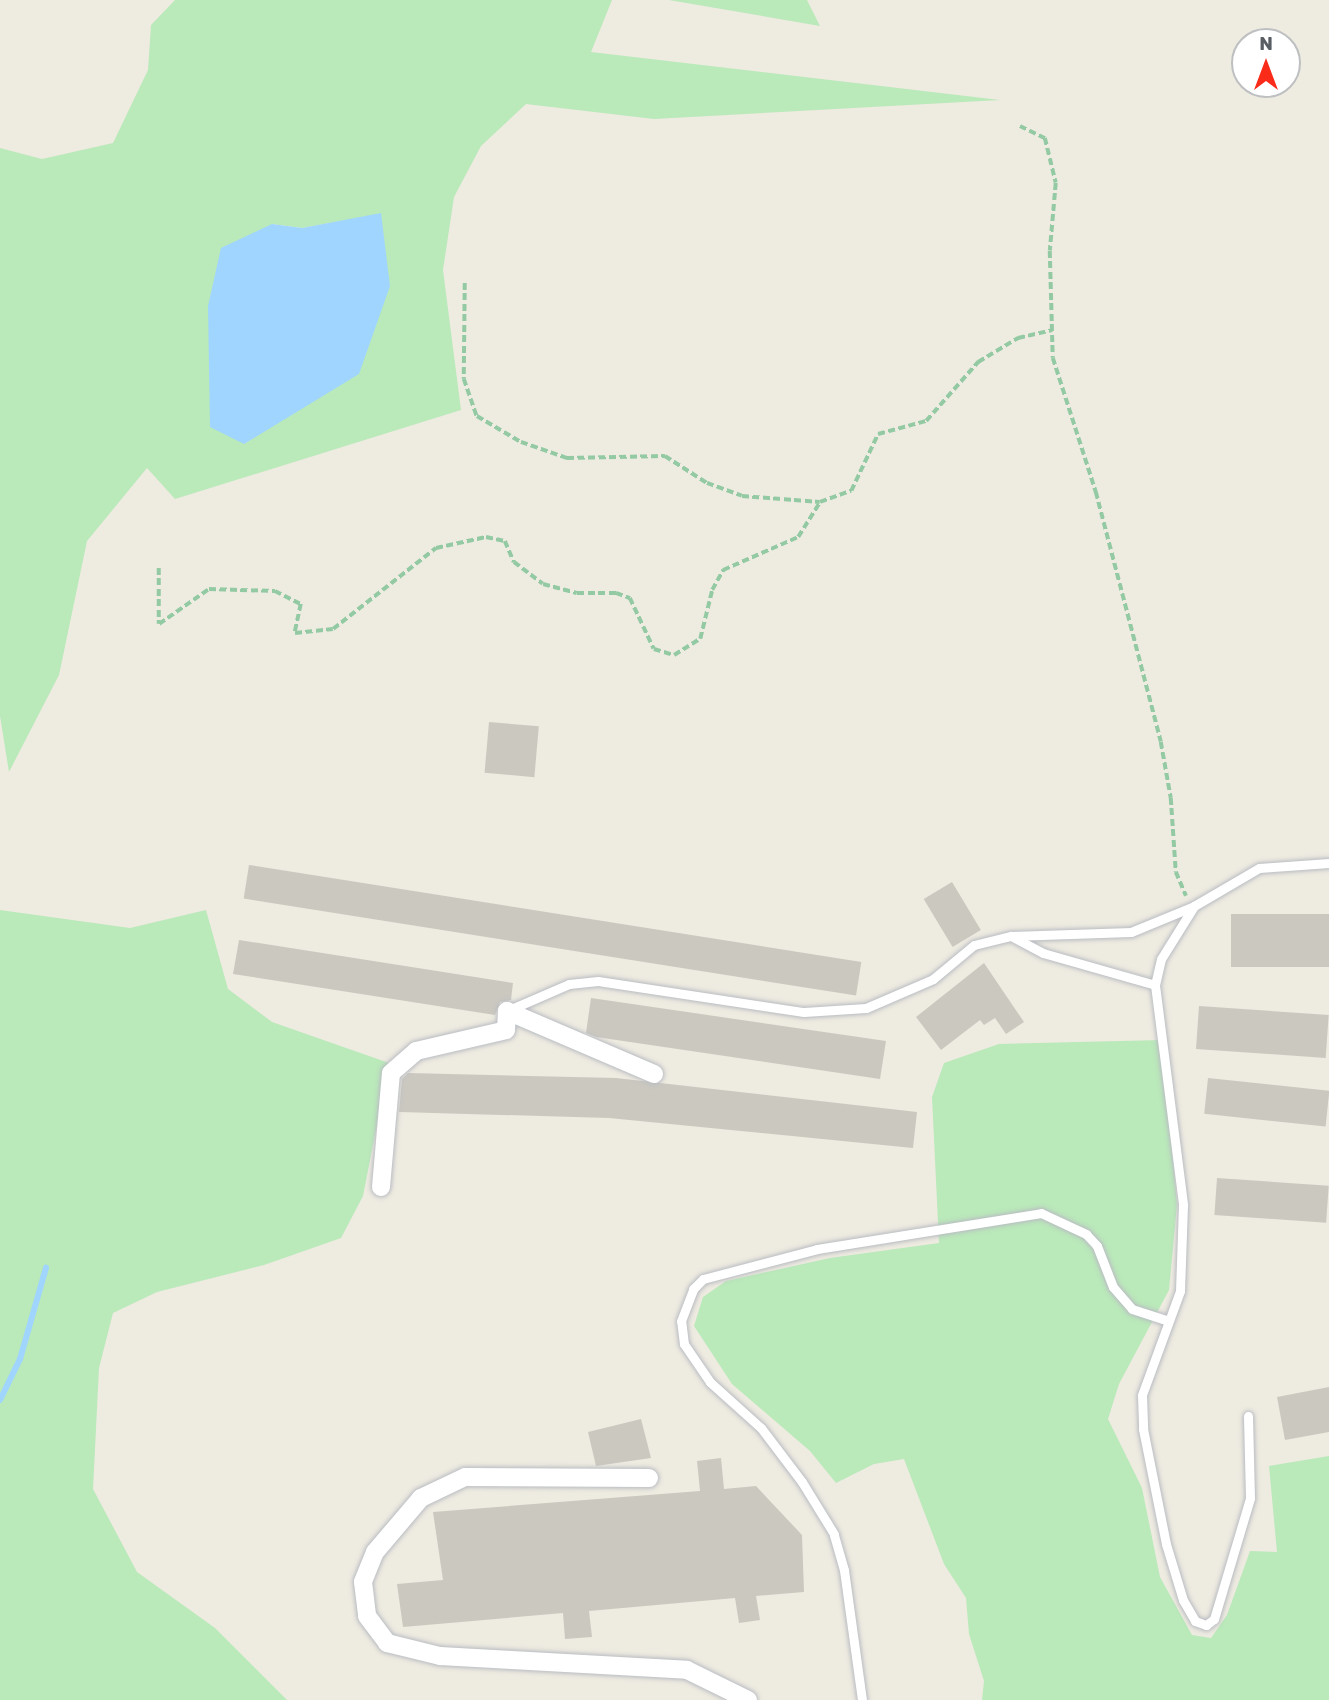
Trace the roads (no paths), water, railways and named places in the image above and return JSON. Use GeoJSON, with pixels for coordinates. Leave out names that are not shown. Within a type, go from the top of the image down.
{"type":"FeatureCollection","features":[{"type":"Feature","properties":{"kind":"street"},"geometry":{"type":"LineString","coordinates":[[381,1187],[391,1073],[416,1051],[506,1030],[507,1011],[654,1074]]}},
{"type":"Feature","properties":{"kind":"street"},"geometry":{"type":"LineString","coordinates":[[649,1478],[466,1477],[421,1498],[375,1552],[363,1582],[367,1616],[387,1643],[440,1656],[687,1670],[748,1700]]}},
{"type":"Feature","properties":{"kind":"lane"},"geometry":{"type":"LineString","coordinates":[[507,1011],[569,984],[598,981],[804,1012],[866,1007],[933,979],[974,945],[1011,936],[1110,936],[1131,932],[1194,906],[1259,868],[1329,863]]}},
{"type":"Feature","properties":{"kind":"lane"},"geometry":{"type":"LineString","coordinates":[[1194,906],[1161,959],[1155,985],[1183,1205],[1180,1291],[1166,1320],[1142,1395],[1143,1429],[1166,1544],[1183,1600],[1195,1621],[1206,1625],[1214,1619],[1250,1498],[1248,1416]]}},
{"type":"Feature","properties":{"kind":"lane"},"geometry":{"type":"LineString","coordinates":[[1011,936],[1043,953],[1155,985]]}},
{"type":"Feature","properties":{"kind":"lane"},"geometry":{"type":"LineString","coordinates":[[862,1700],[844,1570],[834,1534],[802,1482],[769,1439],[710,1382],[684,1344],[681,1321],[693,1289],[704,1279],[817,1249],[1041,1213],[1086,1234],[1097,1246],[1113,1287],[1132,1309],[1166,1320]]}},
{"type":"Feature","properties":{"kind":"water"},"geometry":{"type":"Polygon","coordinates":[[[381,213],[390,286],[359,374],[244,444],[210,427],[208,306],[221,248],[272,224],[302,228],[381,213]]]}},
{"type":"Feature","properties":{"kind":"waterway"},"geometry":{"type":"LineString","coordinates":[[0,1400],[20,1359],[46,1268]]}}]}
